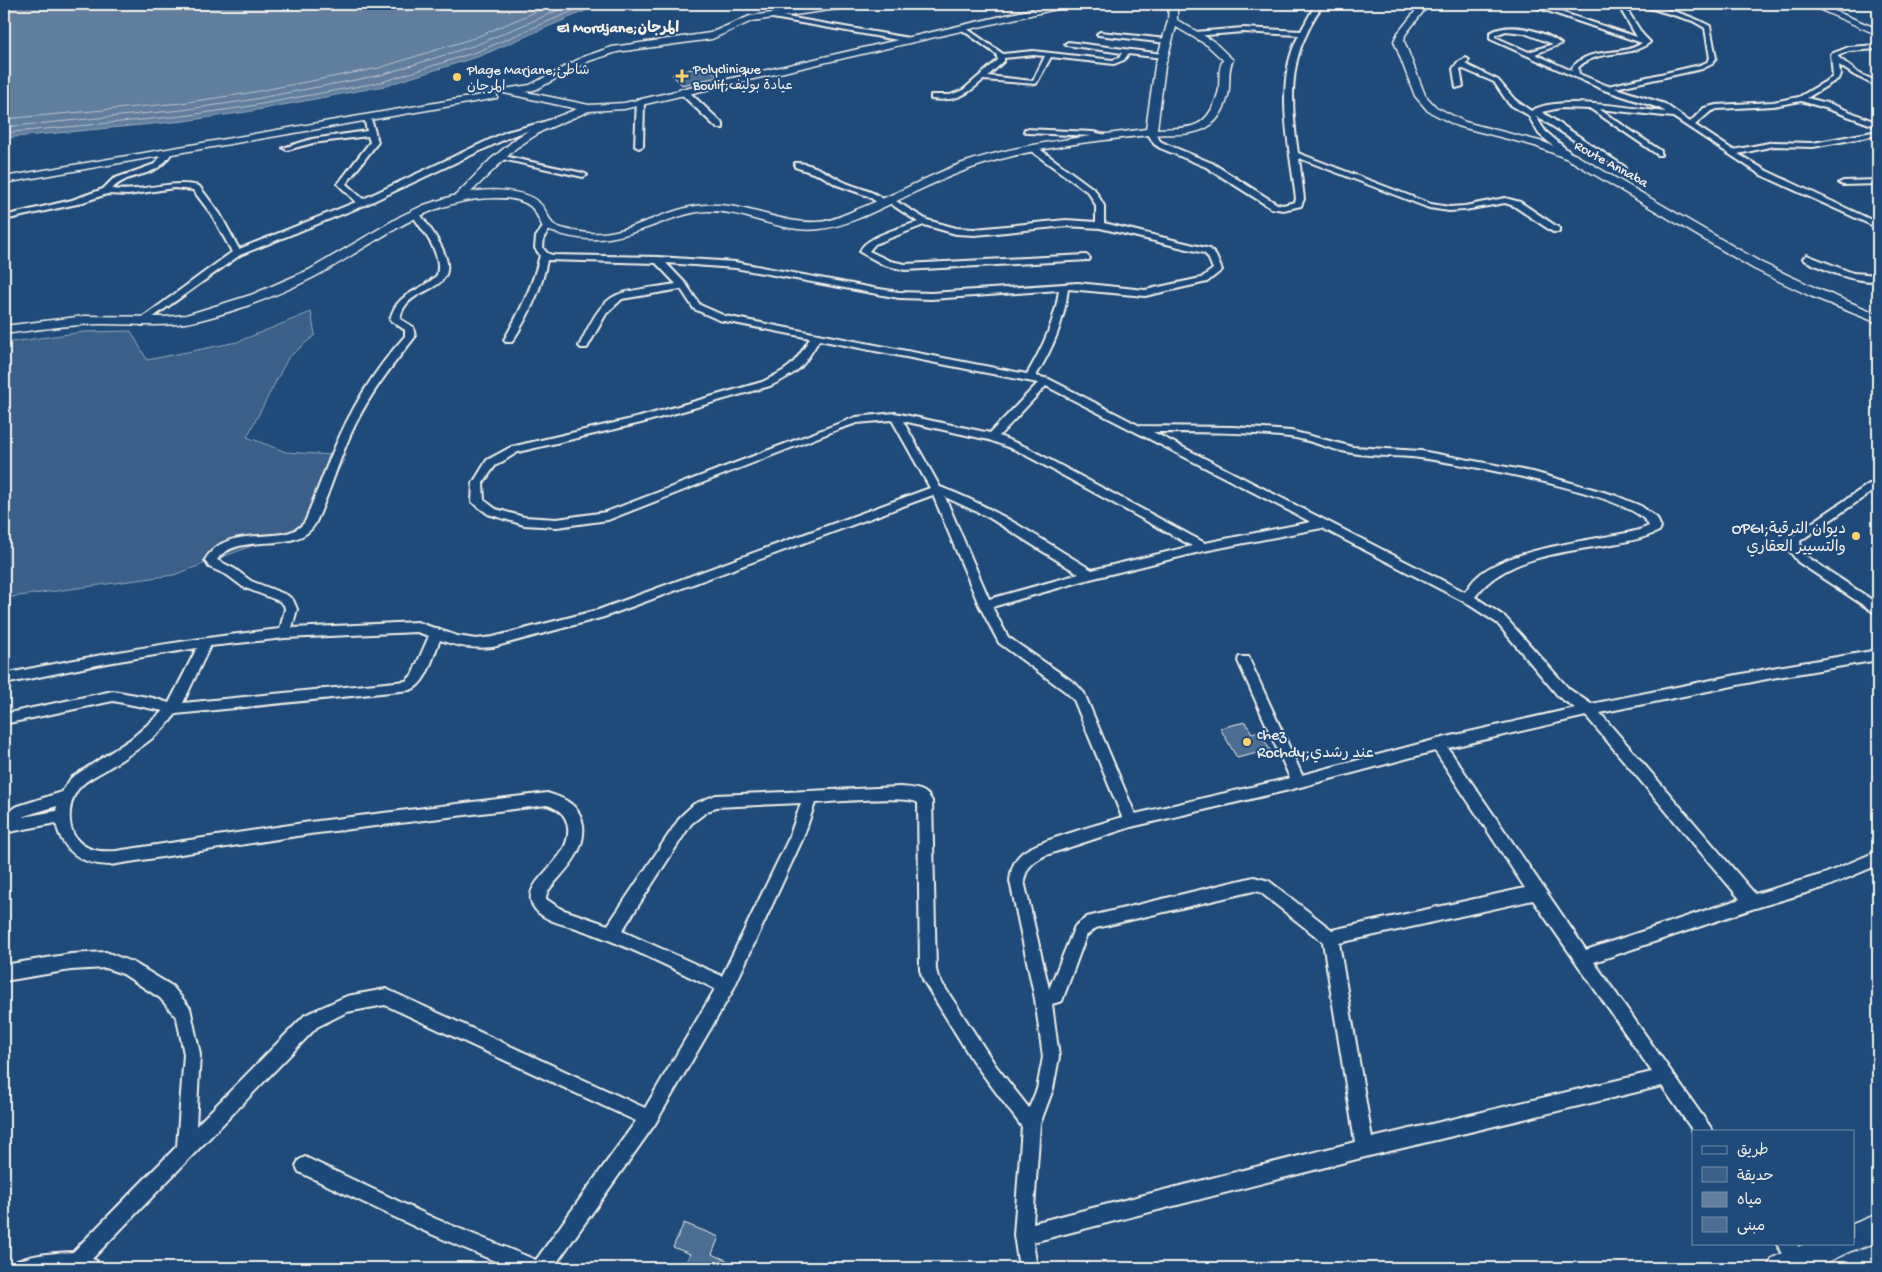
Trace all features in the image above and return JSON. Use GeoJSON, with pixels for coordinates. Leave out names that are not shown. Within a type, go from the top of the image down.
{"type":"FeatureCollection","features":[{"type":"Feature","properties":{"kind":"main road"},"geometry":{"type":"LineString","coordinates":[[1854,1238],[1878,1228]]}},
{"type":"Feature","properties":{"kind":"main road"},"geometry":{"type":"LineString","coordinates":[[1792,1260],[1838,1244]]}},
{"type":"Feature","properties":{"kind":"street"},"geometry":{"type":"LineString","coordinates":[[4,175],[498,92],[527,89],[554,77],[586,59],[605,52],[658,42],[712,36],[750,19],[851,4]]}},
{"type":"Feature","properties":{"kind":"street"},"geometry":{"type":"LineString","coordinates":[[1029,4],[1055,5]]}},
{"type":"Feature","properties":{"kind":"street"},"geometry":{"type":"LineString","coordinates":[[1173,4],[1173,21],[1160,66],[1151,132],[1157,142],[1163,146],[1209,165],[1274,206],[1283,208],[1298,204],[1300,199],[1290,130],[1288,97],[1292,60],[1317,7],[1322,4]]}},
{"type":"Feature","properties":{"kind":"street","name":"Route Annaba"},"geometry":{"type":"LineString","coordinates":[[1425,4],[1401,35],[1400,41],[1424,103],[1439,114],[1461,124],[1539,144],[1574,159],[1758,266],[1813,292],[1878,319]]}},
{"type":"Feature","properties":{"kind":"street"},"geometry":{"type":"LineString","coordinates":[[1530,4],[1647,42]]}},
{"type":"Feature","properties":{"kind":"street"},"geometry":{"type":"LineString","coordinates":[[1633,4],[1623,7],[1624,10],[1640,36],[1647,42]]}},
{"type":"Feature","properties":{"kind":"street"},"geometry":{"type":"LineString","coordinates":[[1607,88],[1702,66],[1710,63],[1713,58],[1708,27],[1695,20],[1639,4]]}},
{"type":"Feature","properties":{"kind":"street"},"geometry":{"type":"LineString","coordinates":[[1811,4],[1878,32]]}},
{"type":"Feature","properties":{"kind":"street"},"geometry":{"type":"LineString","coordinates":[[4,180],[368,119],[498,92],[589,108],[624,106],[1055,5]]}},
{"type":"Feature","properties":{"kind":"street"},"geometry":{"type":"LineString","coordinates":[[769,16],[910,40]]}},
{"type":"Feature","properties":{"kind":"street"},"geometry":{"type":"LineString","coordinates":[[4,330],[64,321],[171,322],[194,317],[284,286],[328,265],[415,213],[441,201],[462,195],[498,194],[518,196],[533,202],[543,212],[548,226],[566,235],[584,238],[604,236],[635,229],[685,211],[706,208],[726,209],[797,225],[818,226],[835,222],[888,202],[967,166],[1034,149],[1151,132],[1198,128],[1211,121],[1218,112],[1219,102],[1224,91],[1223,67],[1228,60],[1216,47],[1173,21]]}},
{"type":"Feature","properties":{"kind":"street"},"geometry":{"type":"LineString","coordinates":[[1529,54],[1558,44],[1513,27],[1496,30],[1492,34],[1492,38],[1576,75],[1607,88],[1658,104],[1764,173],[1878,226]]}},
{"type":"Feature","properties":{"kind":"street"},"geometry":{"type":"LineString","coordinates":[[963,28],[1002,56],[1029,53],[1114,62],[1122,59],[1126,52]]}},
{"type":"Feature","properties":{"kind":"street"},"geometry":{"type":"LineString","coordinates":[[1195,34],[1236,30],[1304,33]]}},
{"type":"Feature","properties":{"kind":"street"},"geometry":{"type":"LineString","coordinates":[[1100,34],[1167,41]]}},
{"type":"Feature","properties":{"kind":"street"},"geometry":{"type":"LineString","coordinates":[[1576,75],[1575,68],[1582,60],[1638,48],[1647,42]]}},
{"type":"Feature","properties":{"kind":"street"},"geometry":{"type":"LineString","coordinates":[[1068,44],[1163,56]]}},
{"type":"Feature","properties":{"kind":"street"},"geometry":{"type":"LineString","coordinates":[[1692,125],[1707,110],[1716,107],[1773,104],[1801,99],[1836,78],[1837,74],[1832,55],[1838,51],[1878,47]]}},
{"type":"Feature","properties":{"kind":"street"},"geometry":{"type":"LineString","coordinates":[[983,78],[1034,83],[1049,55]]}},
{"type":"Feature","properties":{"kind":"street"},"geometry":{"type":"LineString","coordinates":[[934,97],[960,95],[983,78],[1002,60],[1002,56]]}},
{"type":"Feature","properties":{"kind":"street"},"geometry":{"type":"LineString","coordinates":[[1452,56],[1496,80],[1512,102],[1534,112],[1622,168]]}},
{"type":"Feature","properties":{"kind":"street"},"geometry":{"type":"LineString","coordinates":[[1833,58],[1856,74],[1878,85]]}},
{"type":"Feature","properties":{"kind":"street"},"geometry":{"type":"LineString","coordinates":[[1459,86],[1456,69],[1463,62]]}},
{"type":"Feature","properties":{"kind":"street"},"geometry":{"type":"LineString","coordinates":[[683,91],[720,126]]}},
{"type":"Feature","properties":{"kind":"street"},"geometry":{"type":"LineString","coordinates":[[1801,99],[1828,106],[1878,125]]}},
{"type":"Feature","properties":{"kind":"street"},"geometry":{"type":"LineString","coordinates":[[639,146],[640,101]]}},
{"type":"Feature","properties":{"kind":"street"},"geometry":{"type":"LineString","coordinates":[[1534,112],[1548,107],[1592,107],[1678,116]]}},
{"type":"Feature","properties":{"kind":"street"},"geometry":{"type":"LineString","coordinates":[[1592,107],[1658,153]]}},
{"type":"Feature","properties":{"kind":"street"},"geometry":{"type":"LineString","coordinates":[[142,322],[237,253],[362,203],[501,138],[550,123],[589,108]]}},
{"type":"Feature","properties":{"kind":"street"},"geometry":{"type":"LineString","coordinates":[[1534,112],[1534,123],[1574,159]]}},
{"type":"Feature","properties":{"kind":"street"},"geometry":{"type":"LineString","coordinates":[[362,203],[342,184],[374,142],[368,119]]}},
{"type":"Feature","properties":{"kind":"street"},"geometry":{"type":"LineString","coordinates":[[462,195],[529,133],[550,123]]}},
{"type":"Feature","properties":{"kind":"street"},"geometry":{"type":"LineString","coordinates":[[1028,131],[1093,134],[1112,137]]}},
{"type":"Feature","properties":{"kind":"street"},"geometry":{"type":"LineString","coordinates":[[287,148],[312,141],[371,133]]}},
{"type":"Feature","properties":{"kind":"street"},"geometry":{"type":"LineString","coordinates":[[1731,153],[1774,144],[1813,145],[1878,133]]}},
{"type":"Feature","properties":{"kind":"street"},"geometry":{"type":"LineString","coordinates":[[1034,149],[1092,192],[1100,206],[1100,225]]}},
{"type":"Feature","properties":{"kind":"street"},"geometry":{"type":"LineString","coordinates":[[106,191],[116,181],[158,166],[168,152]]}},
{"type":"Feature","properties":{"kind":"street"},"geometry":{"type":"LineString","coordinates":[[1294,154],[1429,206],[1449,209],[1465,208],[1500,200],[1511,201],[1556,230]]}},
{"type":"Feature","properties":{"kind":"street"},"geometry":{"type":"LineString","coordinates":[[502,157],[583,175]]}},
{"type":"Feature","properties":{"kind":"street"},"geometry":{"type":"LineString","coordinates":[[548,226],[540,238],[539,248],[544,255],[550,258],[570,260],[658,260],[735,265],[898,295],[966,295],[1078,286],[1145,293],[1204,280],[1218,270],[1212,256],[1199,248],[1100,225],[1066,223],[956,232],[924,222],[871,194],[840,183],[826,174],[798,165]]}},
{"type":"Feature","properties":{"kind":"street"},"geometry":{"type":"LineString","coordinates":[[1843,183],[1878,182]]}},
{"type":"Feature","properties":{"kind":"street"},"geometry":{"type":"LineString","coordinates":[[4,218],[74,202],[106,191],[122,192],[181,186],[196,188],[216,214],[237,253]]}},
{"type":"Feature","properties":{"kind":"street"},"geometry":{"type":"LineString","coordinates":[[285,633],[290,609],[289,602],[246,584],[231,572],[213,564],[211,560],[217,552],[224,548],[256,539],[289,536],[309,525],[351,422],[380,375],[400,347],[410,337],[410,330],[395,320],[398,311],[410,296],[436,281],[444,269],[438,250],[415,213]]}},
{"type":"Feature","properties":{"kind":"street"},"geometry":{"type":"LineString","coordinates":[[924,222],[872,242],[865,248],[864,252],[888,263],[905,267],[1086,258]]}},
{"type":"Feature","properties":{"kind":"street"},"geometry":{"type":"LineString","coordinates":[[509,340],[535,291],[542,272],[544,255]]}},
{"type":"Feature","properties":{"kind":"street"},"geometry":{"type":"LineString","coordinates":[[1807,258],[1864,279],[1878,278]]}},
{"type":"Feature","properties":{"kind":"street"},"geometry":{"type":"LineString","coordinates":[[658,260],[683,286],[697,307],[722,318],[1045,381],[1467,598],[1501,620],[1564,693],[1589,710],[1752,902]]}},
{"type":"Feature","properties":{"kind":"street"},"geometry":{"type":"LineString","coordinates":[[584,346],[600,315],[614,300],[629,295],[683,286]]}},
{"type":"Feature","properties":{"kind":"street"},"geometry":{"type":"LineString","coordinates":[[1030,378],[1048,348],[1062,311],[1064,287]]}},
{"type":"Feature","properties":{"kind":"street"},"geometry":{"type":"LineString","coordinates":[[816,336],[800,364],[786,375],[766,384],[641,420],[515,449],[492,463],[482,476],[478,483],[478,502],[492,513],[520,521],[571,523],[608,516],[834,427],[856,420],[895,416],[992,437],[1022,449],[1204,547]]}},
{"type":"Feature","properties":{"kind":"street"},"geometry":{"type":"LineString","coordinates":[[992,437],[1045,381]]}},
{"type":"Feature","properties":{"kind":"street"},"geometry":{"type":"LineString","coordinates":[[895,416],[936,490],[984,605],[1003,640],[1071,688],[1079,697],[1131,821]]}},
{"type":"Feature","properties":{"kind":"street"},"geometry":{"type":"LineString","coordinates":[[1136,429],[1197,429],[1288,434],[1305,436],[1352,450],[1398,452],[1483,465],[1602,494],[1622,501],[1653,520],[1655,528],[1644,534],[1588,544],[1528,558],[1498,569],[1482,578],[1467,598]]}},
{"type":"Feature","properties":{"kind":"street"},"geometry":{"type":"LineString","coordinates":[[1869,488],[1794,539],[1793,544],[1802,559],[1878,610]]}},
{"type":"Feature","properties":{"kind":"street"},"geometry":{"type":"LineString","coordinates":[[4,679],[107,658],[206,642],[285,633],[417,627],[456,641],[476,644],[493,642],[600,614],[936,490],[966,501],[992,514],[1090,575]]}},
{"type":"Feature","properties":{"kind":"street"},"geometry":{"type":"LineString","coordinates":[[984,605],[1090,575],[1204,547],[1323,524]]}},
{"type":"Feature","properties":{"kind":"street"},"geometry":{"type":"LineString","coordinates":[[4,719],[113,696],[153,703],[172,709],[404,686],[417,678],[436,634]]}},
{"type":"Feature","properties":{"kind":"street"},"geometry":{"type":"LineString","coordinates":[[206,642],[182,694],[165,719],[145,736],[76,782],[65,796],[61,816],[66,833],[74,848],[88,856],[105,858],[133,856],[310,828],[547,799],[560,803],[572,812],[577,832],[576,845],[570,856],[542,885],[537,895],[542,906],[555,913],[612,933],[726,986]]}},
{"type":"Feature","properties":{"kind":"street"},"geometry":{"type":"LineString","coordinates":[[1028,1268],[1023,1235],[1031,1124],[1045,1089],[1051,1057],[1043,999],[1017,881],[1019,868],[1028,857],[1042,850],[1131,821],[1438,745],[1589,710],[1772,673],[1878,655]]}},
{"type":"Feature","properties":{"kind":"street"},"geometry":{"type":"LineString","coordinates":[[1244,661],[1298,781]]}},
{"type":"Feature","properties":{"kind":"street"},"geometry":{"type":"LineString","coordinates":[[1438,745],[1536,892],[1703,1130]]}},
{"type":"Feature","properties":{"kind":"street"},"geometry":{"type":"LineString","coordinates":[[612,933],[686,820],[694,811],[716,801],[900,793],[919,795],[926,801],[928,970],[930,980],[989,1072],[1010,1101],[1031,1124]]}},
{"type":"Feature","properties":{"kind":"street"},"geometry":{"type":"LineString","coordinates":[[4,823],[20,811],[65,796]]}},
{"type":"Feature","properties":{"kind":"street"},"geometry":{"type":"LineString","coordinates":[[542,1268],[649,1118],[726,986],[796,838],[810,797]]}},
{"type":"Feature","properties":{"kind":"street"},"geometry":{"type":"LineString","coordinates":[[4,827],[61,816]]}},
{"type":"Feature","properties":{"kind":"street"},"geometry":{"type":"LineString","coordinates":[[1584,958],[1752,902],[1826,880],[1878,858]]}},
{"type":"Feature","properties":{"kind":"street"},"geometry":{"type":"LineString","coordinates":[[1043,999],[1056,995],[1080,931],[1092,922],[1254,884],[1264,886],[1330,938],[1365,1148]]}},
{"type":"Feature","properties":{"kind":"street"},"geometry":{"type":"LineString","coordinates":[[1330,938],[1536,892]]}},
{"type":"Feature","properties":{"kind":"street"},"geometry":{"type":"LineString","coordinates":[[4,973],[71,962],[106,960],[128,968],[166,992],[184,1014],[192,1054],[186,1147]]}},
{"type":"Feature","properties":{"kind":"street"},"geometry":{"type":"LineString","coordinates":[[24,1268],[46,1263],[84,1265],[186,1147],[311,1021],[333,1007],[351,1001],[386,997],[649,1118]]}},
{"type":"Feature","properties":{"kind":"street"},"geometry":{"type":"LineString","coordinates":[[1023,1235],[1365,1148],[1665,1077]]}},
{"type":"Feature","properties":{"kind":"street"},"geometry":{"type":"LineString","coordinates":[[305,1166],[430,1225],[533,1268]]}},
{"type":"Feature","properties":{"kind":"green space"},"geometry":{"type":"Polygon","coordinates":[[[311,312],[315,335],[288,358],[247,437],[286,452],[346,456],[308,525],[174,575],[4,598],[4,343],[83,332],[131,331],[147,360],[237,342],[311,312]]]}},
{"type":"Feature","properties":{"kind":"water"},"geometry":{"type":"Polygon","coordinates":[[[4,4],[601,4],[480,56],[384,86],[246,112],[184,121],[4,138],[4,4]]]}},
{"type":"Feature","properties":{"kind":"building","name":"Polyclinique Boulif;عيادة بوليف"},"geometry":{"type":"Polygon","coordinates":[[[701,66],[708,67],[718,77],[682,85],[672,75],[701,66]]]}},
{"type":"Feature","properties":{"kind":"building","name":"chez Rochdy;عند رشدي"},"geometry":{"type":"Polygon","coordinates":[[[1245,722],[1252,733],[1259,731],[1270,750],[1237,758],[1220,728],[1245,722]]]}},
{"type":"Feature","properties":{"kind":"building"},"geometry":{"type":"Polygon","coordinates":[[[684,1223],[719,1237],[712,1254],[745,1268],[683,1268],[690,1254],[673,1247],[684,1223]]]}},
{"type":"Feature","properties":{"kind":"place","name":"Polyclinique Boulif;عيادة بوليف"},"geometry":{"type":"Point","coordinates":[682,76]}},
{"type":"Feature","properties":{"kind":"place","name":"Plage Marjane;شاطئ المرجان"},"geometry":{"type":"Point","coordinates":[457,77]}},
{"type":"Feature","properties":{"kind":"place","name":"OPGI;ديوان الترقية والتسيير العقاري"},"geometry":{"type":"Point","coordinates":[1856,536]}},
{"type":"Feature","properties":{"kind":"place","name":"chez Rochdy;عند رشدي"},"geometry":{"type":"Point","coordinates":[1247,742]}},
{"type":"Feature","properties":{"kind":"district","name":"El Mordjane;المرجان"},"geometry":{"type":"Point","coordinates":[618,27]}}]}
